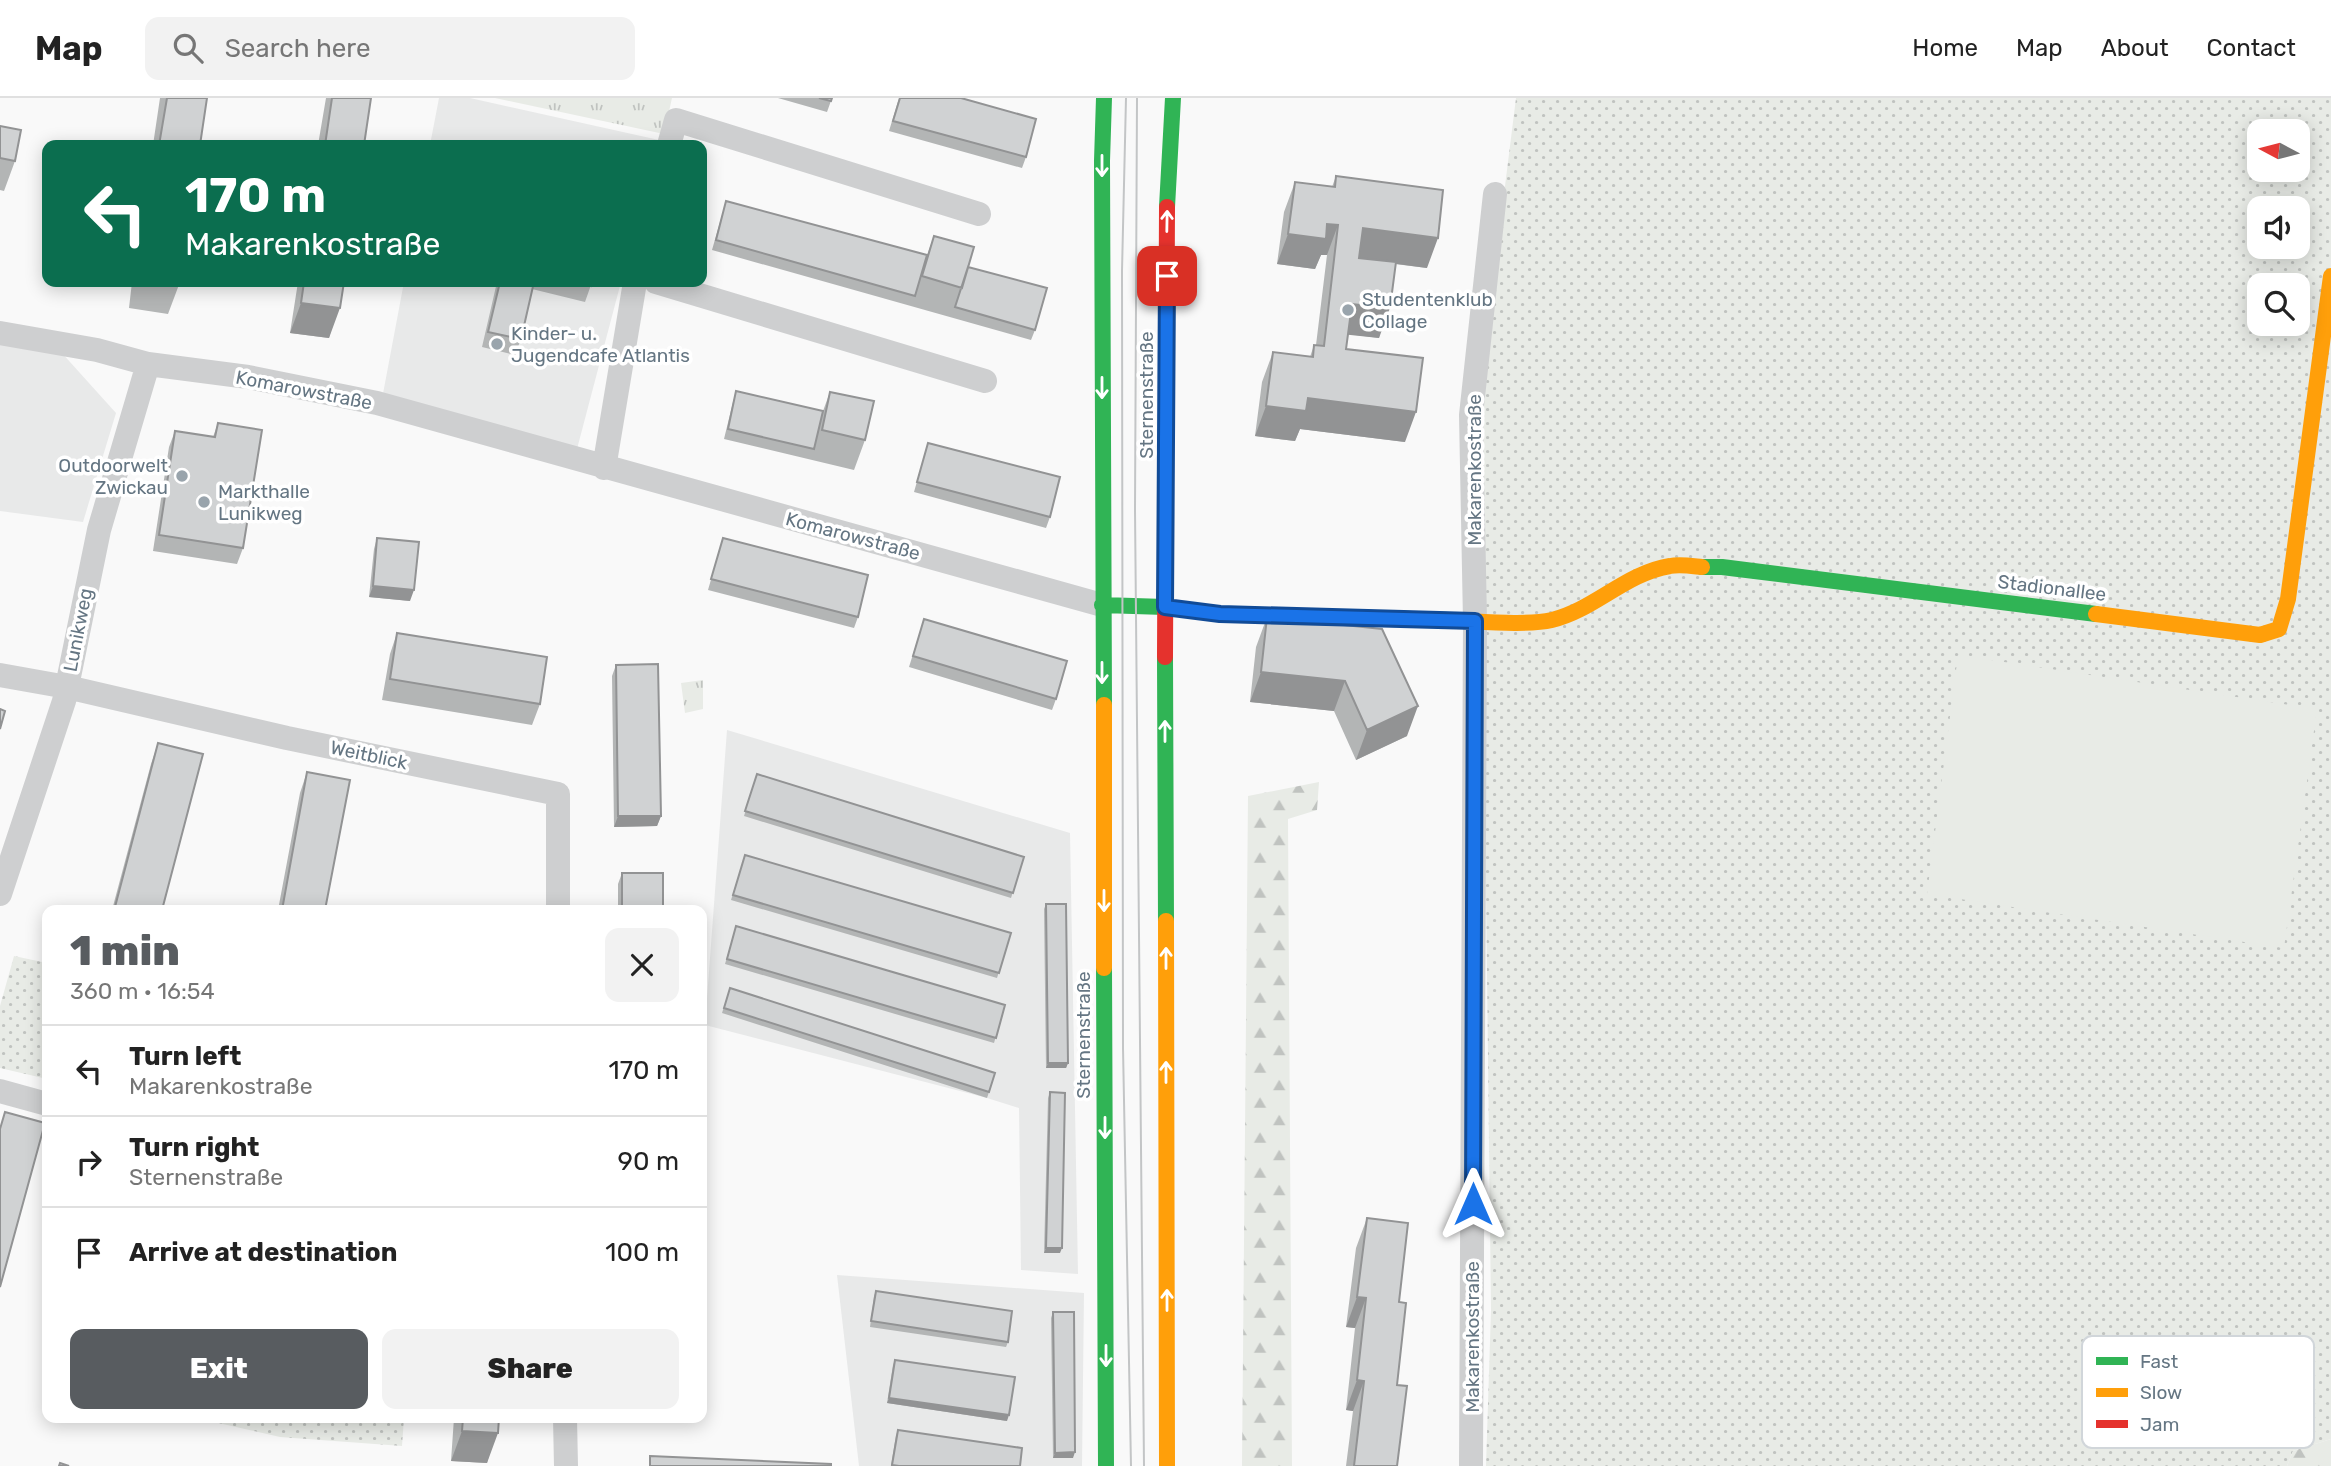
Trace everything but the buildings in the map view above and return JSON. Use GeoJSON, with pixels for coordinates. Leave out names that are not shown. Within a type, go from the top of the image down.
{"type":"FeatureCollection","features":[{"type":"Feature","properties":{"kind":"street","name":"Sternenstraße"},"geometry":{"type":"LineString","coordinates":[[1104,98],[1102,605],[1106,1466]]}},
{"type":"Feature","properties":{"kind":"street","name":"Sternenstraße"},"geometry":{"type":"LineString","coordinates":[[1167,1466],[1165,607],[1167,192],[1173,98]]}},
{"type":"Feature","properties":{"kind":"street"},"geometry":{"type":"LineString","coordinates":[[670,140],[676,120],[979,214]]}},
{"type":"Feature","properties":{"kind":"street","name":"Makarenkostraße"},"geometry":{"type":"LineString","coordinates":[[1471,1466],[1475,621],[1471,415],[1495,194]]}},
{"type":"Feature","properties":{"kind":"street","name":"Stadionallee"},"geometry":{"type":"LineString","coordinates":[[1475,621],[1551,620],[1580,609],[1632,579],[1670,566],[1722,567],[2260,635],[2279,629],[2288,599],[2331,276]]}},
{"type":"Feature","properties":{"kind":"street"},"geometry":{"type":"LineString","coordinates":[[604,468],[634,287]]}},
{"type":"Feature","properties":{"kind":"street"},"geometry":{"type":"LineString","coordinates":[[673,287],[985,380]]}},
{"type":"Feature","properties":{"kind":"street","name":"Komarowstraße"},"geometry":{"type":"LineString","coordinates":[[0,333],[97,350],[148,364],[248,377],[377,403],[1102,605]]}},
{"type":"Feature","properties":{"kind":"street","name":"Lunikweg"},"geometry":{"type":"LineString","coordinates":[[0,894],[67,687],[99,530],[148,364]]}},
{"type":"Feature","properties":{"kind":"street"},"geometry":{"type":"LineString","coordinates":[[1102,605],[1165,607],[1220,614],[1475,621]]}},
{"type":"Feature","properties":{"kind":"street"},"geometry":{"type":"LineString","coordinates":[[0,675],[67,687]]}},
{"type":"Feature","properties":{"kind":"street","name":"Weitblick"},"geometry":{"type":"LineString","coordinates":[[67,687],[287,738],[558,794],[558,905]]}},
{"type":"Feature","properties":{"kind":"street"},"geometry":{"type":"LineString","coordinates":[[0,1091],[42,1103]]}},
{"type":"Feature","properties":{"kind":"street"},"geometry":{"type":"LineString","coordinates":[[565,1423],[566,1466]]}},
{"type":"Feature","properties":{"kind":"shaded area"},"geometry":{"type":"Polygon","coordinates":[[[439,98],[470,98],[659,140],[431,140],[439,98]]]}},
{"type":"Feature","properties":{"kind":"shaded area"},"geometry":{"type":"Polygon","coordinates":[[[403,287],[620,287],[577,449],[382,399],[403,287]]]}},
{"type":"Feature","properties":{"kind":"shaded area"},"geometry":{"type":"Polygon","coordinates":[[[0,344],[61,352],[116,413],[83,522],[0,511],[0,344]]]}},
{"type":"Feature","properties":{"kind":"shaded area"},"geometry":{"type":"Polygon","coordinates":[[[727,730],[1070,833],[1078,1274],[1021,1270],[1019,1108],[707,1026],[727,730]]]}},
{"type":"Feature","properties":{"kind":"shaded area"},"geometry":{"type":"Polygon","coordinates":[[[837,1275],[1084,1293],[1082,1466],[859,1466],[837,1275]]]}},
{"type":"Feature","properties":{"kind":"green space"},"geometry":{"type":"Polygon","coordinates":[[[495,98],[672,98],[664,134],[495,98]]]}},
{"type":"Feature","properties":{"kind":"green space"},"geometry":{"type":"Polygon","coordinates":[[[1516,98],[2331,98],[2331,1439],[2314,1444],[2314,1336],[2082,1336],[2082,1448],[2302,1448],[2293,1451],[2287,1466],[1486,1466],[1491,1310],[1480,386],[1516,98]]]}},
{"type":"Feature","properties":{"kind":"green space"},"geometry":{"type":"Polygon","coordinates":[[[1958,655],[2317,709],[2284,948],[1927,894],[1958,655]]]}},
{"type":"Feature","properties":{"kind":"green space"},"geometry":{"type":"Polygon","coordinates":[[[703,680],[703,709],[685,713],[681,683],[703,680]]]}},
{"type":"Feature","properties":{"kind":"green space"},"geometry":{"type":"Polygon","coordinates":[[[1319,782],[1317,810],[1288,819],[1292,1466],[1242,1466],[1248,796],[1319,782]]]}},
{"type":"Feature","properties":{"kind":"green space"},"geometry":{"type":"Polygon","coordinates":[[[14,956],[42,962],[42,1078],[0,1068],[0,1006],[14,956]]]}},
{"type":"Feature","properties":{"kind":"green space"},"geometry":{"type":"Polygon","coordinates":[[[218,1423],[404,1423],[402,1446],[280,1437],[218,1423]]]}},
{"type":"Feature","properties":{"kind":"green space"},"geometry":{"type":"Polygon","coordinates":[[[2331,1439],[2331,1466],[2287,1466],[2293,1451],[2314,1448],[2314,1444],[2331,1439]]]}},
{"type":"Feature","properties":{"kind":"tram line"},"geometry":{"type":"LineString","coordinates":[[1126,98],[1122,271],[1123,1048],[1131,1466]]}},
{"type":"Feature","properties":{"kind":"tram line"},"geometry":{"type":"LineString","coordinates":[[1137,98],[1135,510],[1144,1466]]}},
{"type":"Feature","properties":{"kind":"traffic: fast"},"geometry":{"type":"LineString","coordinates":[[1104,98],[1104,705]]}},
{"type":"Feature","properties":{"kind":"traffic: fast"},"geometry":{"type":"LineString","coordinates":[[1167,207],[1173,98]]}},
{"type":"Feature","properties":{"kind":"traffic: fast"},"geometry":{"type":"LineString","coordinates":[[1702,567],[1722,567],[2096,614]]}},
{"type":"Feature","properties":{"kind":"traffic: fast"},"geometry":{"type":"LineString","coordinates":[[1102,605],[1165,607],[1220,614],[1449,620]]}},
{"type":"Feature","properties":{"kind":"traffic: fast"},"geometry":{"type":"LineString","coordinates":[[1165,657],[1166,921]]}},
{"type":"Feature","properties":{"kind":"traffic: fast"},"geometry":{"type":"LineString","coordinates":[[1104,968],[1106,1466]]}},
{"type":"Feature","properties":{"kind":"traffic: slow"},"geometry":{"type":"LineString","coordinates":[[2096,614],[2260,635],[2279,629],[2288,599],[2331,276]]}},
{"type":"Feature","properties":{"kind":"traffic: slow"},"geometry":{"type":"LineString","coordinates":[[1449,620],[1515,623],[1552,620],[1582,608],[1654,570],[1678,565],[1702,567]]}},
{"type":"Feature","properties":{"kind":"traffic: slow"},"geometry":{"type":"LineString","coordinates":[[1104,705],[1104,968]]}},
{"type":"Feature","properties":{"kind":"traffic: slow"},"geometry":{"type":"LineString","coordinates":[[1166,921],[1167,1466]]}},
{"type":"Feature","properties":{"kind":"traffic: jam"},"geometry":{"type":"LineString","coordinates":[[1165,657],[1167,207]]}},
{"type":"Feature","properties":{"kind":"place","name":"Studentenklub Collage"},"geometry":{"type":"Point","coordinates":[1348,310]}},
{"type":"Feature","properties":{"kind":"place","name":"Kinder- u. Jugendcafe Atlantis"},"geometry":{"type":"Point","coordinates":[497,344]}},
{"type":"Feature","properties":{"kind":"place","name":"Outdoorwelt Zwickau"},"geometry":{"type":"Point","coordinates":[182,476]}},
{"type":"Feature","properties":{"kind":"place","name":"Markthalle Lunikweg"},"geometry":{"type":"Point","coordinates":[204,502]}},
{"type":"Feature","properties":{"kind":"route"},"geometry":{"type":"LineString","coordinates":[[1167,276],[1165,607],[1220,614],[1475,621],[1473,1204]]}}]}
